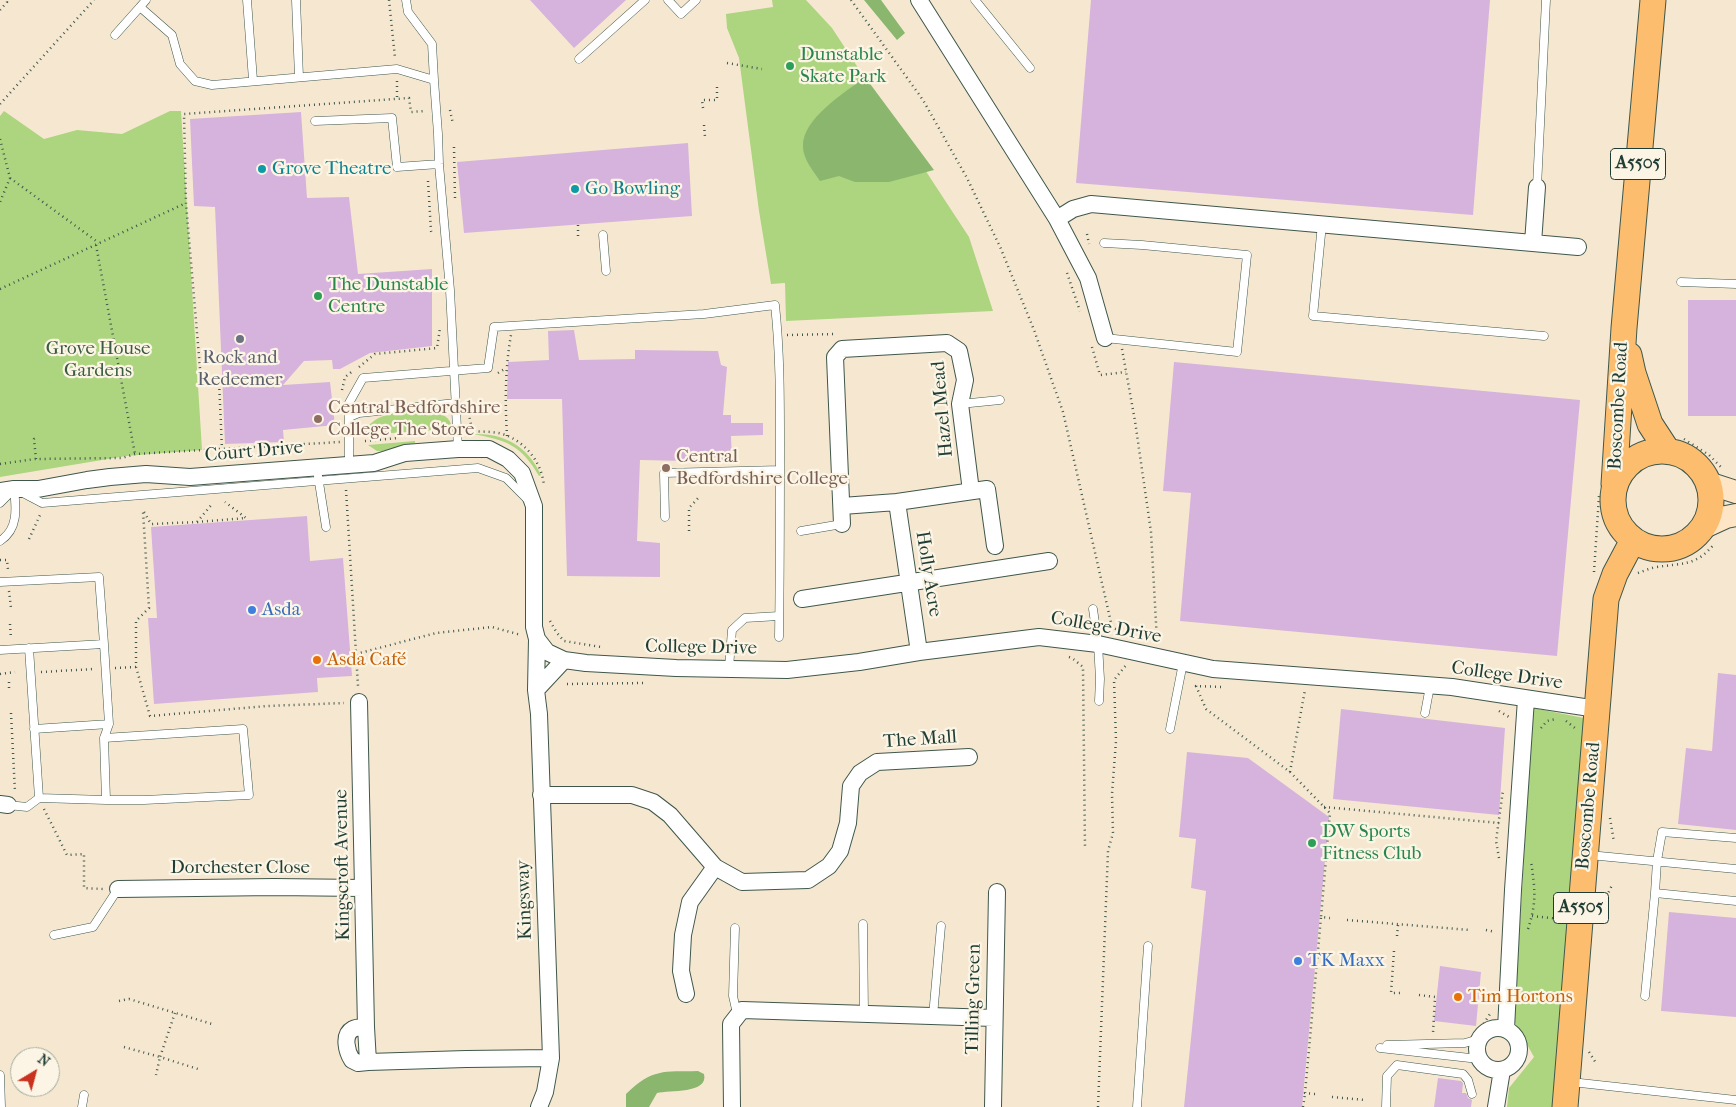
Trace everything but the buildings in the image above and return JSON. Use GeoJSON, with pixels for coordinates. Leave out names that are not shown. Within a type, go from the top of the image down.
{"type":"FeatureCollection","features":[{"type":"Feature","properties":{"kind":"main road","name":"Boscombe Road"},"geometry":{"type":"LineString","coordinates":[[1614,484],[1624,328],[1653,0]]}},
{"type":"Feature","properties":{"kind":"main road","name":"Boscombe Road"},"geometry":{"type":"LineString","coordinates":[[1624,328],[1633,373],[1650,424],[1673,443]]}},
{"type":"Feature","properties":{"kind":"main road"},"geometry":{"type":"LineString","coordinates":[[1614,484],[1622,469],[1635,458],[1673,443],[1699,468],[1715,477],[1709,514],[1711,533],[1691,539],[1678,547],[1662,549],[1647,547],[1633,540]]}},
{"type":"Feature","properties":{"kind":"main road","name":"A5505"},"geometry":{"type":"LineString","coordinates":[[1614,484],[1612,500],[1614,515],[1622,529],[1633,540]]}},
{"type":"Feature","properties":{"kind":"main road","name":"Boscombe Road"},"geometry":{"type":"LineString","coordinates":[[1565,1107],[1606,599],[1615,574],[1633,540]]}},
{"type":"Feature","properties":{"kind":"street"},"geometry":{"type":"LineString","coordinates":[[919,0],[1057,219],[1088,278],[1098,342]]}},
{"type":"Feature","properties":{"kind":"street"},"geometry":{"type":"LineString","coordinates":[[1532,242],[1537,187]]}},
{"type":"Feature","properties":{"kind":"street"},"geometry":{"type":"LineString","coordinates":[[1057,219],[1073,210],[1091,204],[1578,246]]}},
{"type":"Feature","properties":{"kind":"street","name":"Hazel Mead"},"geometry":{"type":"LineString","coordinates":[[842,349],[947,343],[959,350],[965,380],[960,404],[971,491]]}},
{"type":"Feature","properties":{"kind":"street"},"geometry":{"type":"LineString","coordinates":[[842,349],[835,357],[842,524]]}},
{"type":"Feature","properties":{"kind":"street","name":"Court Drive"},"geometry":{"type":"LineString","coordinates":[[7,490],[38,489],[87,480],[146,474],[190,477],[318,474],[349,464],[374,463],[406,454],[458,449],[489,449],[508,459],[522,473],[534,506]]}},
{"type":"Feature","properties":{"kind":"street"},"geometry":{"type":"LineString","coordinates":[[1715,477],[1736,492]]}},
{"type":"Feature","properties":{"kind":"street"},"geometry":{"type":"LineString","coordinates":[[842,506],[897,502],[988,489],[995,546]]}},
{"type":"Feature","properties":{"kind":"street","name":"Holly Acre"},"geometry":{"type":"LineString","coordinates":[[897,502],[919,652]]}},
{"type":"Feature","properties":{"kind":"street"},"geometry":{"type":"LineString","coordinates":[[531,638],[534,627],[534,506]]}},
{"type":"Feature","properties":{"kind":"street"},"geometry":{"type":"LineString","coordinates":[[1711,533],[1726,517],[1736,515]]}},
{"type":"Feature","properties":{"kind":"street"},"geometry":{"type":"LineString","coordinates":[[802,599],[1049,561]]}},
{"type":"Feature","properties":{"kind":"street","name":"College Drive"},"geometry":{"type":"LineString","coordinates":[[531,638],[547,652],[564,660],[622,666],[786,670],[859,662],[919,652],[1039,637],[1098,644],[1213,669],[1490,692],[1597,709]]}},
{"type":"Feature","properties":{"kind":"street","name":"Kingsway"},"geometry":{"type":"LineString","coordinates":[[531,638],[539,714],[551,1058],[545,1092],[539,1107]]}},
{"type":"Feature","properties":{"kind":"street"},"geometry":{"type":"LineString","coordinates":[[536,690],[564,660]]}},
{"type":"Feature","properties":{"kind":"street"},"geometry":{"type":"LineString","coordinates":[[1506,1029],[1526,699]]}},
{"type":"Feature","properties":{"kind":"street","name":"Kingscroft Avenue"},"geometry":{"type":"LineString","coordinates":[[359,702],[368,1062],[551,1058]]}},
{"type":"Feature","properties":{"kind":"street","name":"The Mall"},"geometry":{"type":"LineString","coordinates":[[541,794],[632,795],[654,802],[670,815],[715,867],[742,882],[808,880],[829,866],[840,851],[848,822],[851,786],[860,773],[877,762],[969,757]]}},
{"type":"Feature","properties":{"kind":"street"},"geometry":{"type":"LineString","coordinates":[[686,994],[681,972],[685,927],[690,902],[715,867]]}},
{"type":"Feature","properties":{"kind":"street","name":"Dorchester Close"},"geometry":{"type":"LineString","coordinates":[[118,889],[363,888]]}},
{"type":"Feature","properties":{"kind":"street","name":"Tilling Green"},"geometry":{"type":"LineString","coordinates":[[993,1107],[997,892]]}},
{"type":"Feature","properties":{"kind":"street"},"geometry":{"type":"LineString","coordinates":[[732,1107],[730,1024],[742,1010],[994,1018]]}},
{"type":"Feature","properties":{"kind":"street"},"geometry":{"type":"LineString","coordinates":[[1497,1027],[1506,1029],[1517,1039],[1519,1053],[1517,1060],[1502,1070],[1494,1070],[1487,1067],[1479,1059],[1476,1035],[1497,1027]]}},
{"type":"Feature","properties":{"kind":"street"},"geometry":{"type":"LineString","coordinates":[[1496,1107],[1502,1070]]}},
{"type":"Feature","properties":{"kind":"lane"},"geometry":{"type":"LineString","coordinates":[[115,35],[146,0]]}},
{"type":"Feature","properties":{"kind":"lane"},"geometry":{"type":"LineString","coordinates":[[247,0],[253,80]]}},
{"type":"Feature","properties":{"kind":"lane"},"geometry":{"type":"LineString","coordinates":[[296,0],[299,77]]}},
{"type":"Feature","properties":{"kind":"lane"},"geometry":{"type":"LineString","coordinates":[[406,0],[408,12],[432,44],[439,164],[450,290],[458,449]]}},
{"type":"Feature","properties":{"kind":"lane"},"geometry":{"type":"LineString","coordinates":[[579,59],[645,0]]}},
{"type":"Feature","properties":{"kind":"lane"},"geometry":{"type":"LineString","coordinates":[[668,0],[681,14],[696,0]]}},
{"type":"Feature","properties":{"kind":"lane"},"geometry":{"type":"LineString","coordinates":[[975,0],[1030,68]]}},
{"type":"Feature","properties":{"kind":"lane"},"geometry":{"type":"LineString","coordinates":[[1537,187],[1546,0]]}},
{"type":"Feature","properties":{"kind":"lane"},"geometry":{"type":"LineString","coordinates":[[140,7],[172,35],[180,64],[195,82],[212,85],[397,69],[434,80]]}},
{"type":"Feature","properties":{"kind":"lane"},"geometry":{"type":"LineString","coordinates":[[315,121],[392,118],[398,167],[439,164]]}},
{"type":"Feature","properties":{"kind":"lane"},"geometry":{"type":"LineString","coordinates":[[1322,224],[1313,316],[1544,336]]}},
{"type":"Feature","properties":{"kind":"lane"},"geometry":{"type":"LineString","coordinates":[[603,235],[606,271]]}},
{"type":"Feature","properties":{"kind":"lane"},"geometry":{"type":"LineString","coordinates":[[1098,342],[1237,352],[1247,255],[1104,243]]}},
{"type":"Feature","properties":{"kind":"lane"},"geometry":{"type":"LineString","coordinates":[[1681,282],[1736,284]]}},
{"type":"Feature","properties":{"kind":"lane"},"geometry":{"type":"LineString","coordinates":[[349,464],[349,403],[363,378],[488,368],[494,327],[704,314],[775,306],[778,335],[780,470],[779,637]]}},
{"type":"Feature","properties":{"kind":"lane"},"geometry":{"type":"LineString","coordinates":[[960,404],[1000,400]]}},
{"type":"Feature","properties":{"kind":"lane"},"geometry":{"type":"LineString","coordinates":[[349,418],[359,413],[456,403]]}},
{"type":"Feature","properties":{"kind":"lane"},"geometry":{"type":"LineString","coordinates":[[326,527],[318,474],[478,468],[506,478],[534,506]]}},
{"type":"Feature","properties":{"kind":"lane"},"geometry":{"type":"LineString","coordinates":[[665,517],[664,473],[780,470]]}},
{"type":"Feature","properties":{"kind":"lane"},"geometry":{"type":"LineString","coordinates":[[0,503],[7,490]]}},
{"type":"Feature","properties":{"kind":"lane"},"geometry":{"type":"LineString","coordinates":[[0,541],[5,538],[14,522],[16,514],[7,490]]}},
{"type":"Feature","properties":{"kind":"lane"},"geometry":{"type":"LineString","coordinates":[[801,531],[842,524]]}},
{"type":"Feature","properties":{"kind":"lane"},"geometry":{"type":"LineString","coordinates":[[0,582],[99,577],[109,724],[104,738],[106,800]]}},
{"type":"Feature","properties":{"kind":"lane"},"geometry":{"type":"LineString","coordinates":[[1093,608],[1100,679],[1098,701]]}},
{"type":"Feature","properties":{"kind":"lane"},"geometry":{"type":"LineString","coordinates":[[729,668],[732,630],[745,618],[779,616]]}},
{"type":"Feature","properties":{"kind":"lane"},"geometry":{"type":"LineString","coordinates":[[0,650],[104,644]]}},
{"type":"Feature","properties":{"kind":"lane"},"geometry":{"type":"LineString","coordinates":[[29,648],[39,798]]}},
{"type":"Feature","properties":{"kind":"lane"},"geometry":{"type":"LineString","coordinates":[[1170,729],[1183,663]]}},
{"type":"Feature","properties":{"kind":"lane"},"geometry":{"type":"LineString","coordinates":[[1425,713],[1430,686]]}},
{"type":"Feature","properties":{"kind":"lane"},"geometry":{"type":"LineString","coordinates":[[34,729],[109,724]]}},
{"type":"Feature","properties":{"kind":"lane"},"geometry":{"type":"LineString","coordinates":[[8,805],[27,807],[39,798],[144,800],[249,795],[243,729],[104,738]]}},
{"type":"Feature","properties":{"kind":"lane"},"geometry":{"type":"LineString","coordinates":[[1645,996],[1656,893],[1657,861],[1662,832],[1736,838]]}},
{"type":"Feature","properties":{"kind":"lane"},"geometry":{"type":"LineString","coordinates":[[1585,854],[1736,869]]}},
{"type":"Feature","properties":{"kind":"lane"},"geometry":{"type":"LineString","coordinates":[[54,935],[93,927],[118,889]]}},
{"type":"Feature","properties":{"kind":"lane"},"geometry":{"type":"LineString","coordinates":[[1656,893],[1736,901]]}},
{"type":"Feature","properties":{"kind":"lane"},"geometry":{"type":"LineString","coordinates":[[863,924],[864,1014]]}},
{"type":"Feature","properties":{"kind":"lane"},"geometry":{"type":"LineString","coordinates":[[933,1016],[941,926]]}},
{"type":"Feature","properties":{"kind":"lane"},"geometry":{"type":"LineString","coordinates":[[735,928],[733,996],[737,1016]]}},
{"type":"Feature","properties":{"kind":"lane"},"geometry":{"type":"LineString","coordinates":[[1138,1107],[1148,946]]}},
{"type":"Feature","properties":{"kind":"lane"},"geometry":{"type":"LineString","coordinates":[[1476,1035],[1465,1043],[1380,1046],[1479,1059]]}},
{"type":"Feature","properties":{"kind":"lane"},"geometry":{"type":"LineString","coordinates":[[1386,1107],[1387,1076],[1397,1065],[1463,1074],[1468,1080],[1472,1094]]}},
{"type":"Feature","properties":{"kind":"lane"},"geometry":{"type":"LineString","coordinates":[[0,1075],[1,1107]]}},
{"type":"Feature","properties":{"kind":"lane"},"geometry":{"type":"LineString","coordinates":[[1567,1081],[1736,1100]]}},
{"type":"Feature","properties":{"kind":"lane"},"geometry":{"type":"LineString","coordinates":[[82,1107],[84,1095]]}},
{"type":"Feature","properties":{"kind":"path"},"geometry":{"type":"LineString","coordinates":[[0,10],[7,2],[6,0]]}},
{"type":"Feature","properties":{"kind":"path"},"geometry":{"type":"LineString","coordinates":[[0,104],[94,0]]}},
{"type":"Feature","properties":{"kind":"path"},"geometry":{"type":"LineString","coordinates":[[389,0],[397,69],[397,99]]}},
{"type":"Feature","properties":{"kind":"path"},"geometry":{"type":"LineString","coordinates":[[851,0],[923,100],[967,178],[1001,249],[1034,330],[1063,412],[1112,626]]}},
{"type":"Feature","properties":{"kind":"path"},"geometry":{"type":"LineString","coordinates":[[727,63],[762,69]]}},
{"type":"Feature","properties":{"kind":"path"},"geometry":{"type":"LineString","coordinates":[[703,108],[702,100],[717,100],[717,84]]}},
{"type":"Feature","properties":{"kind":"path"},"geometry":{"type":"LineString","coordinates":[[222,450],[219,380],[201,380],[186,203],[184,114],[409,98],[411,112],[429,111]]}},
{"type":"Feature","properties":{"kind":"path"},"geometry":{"type":"LineString","coordinates":[[450,110],[453,124]]}},
{"type":"Feature","properties":{"kind":"path"},"geometry":{"type":"LineString","coordinates":[[704,125],[705,137]]}},
{"type":"Feature","properties":{"kind":"path"},"geometry":{"type":"LineString","coordinates":[[0,139],[10,178],[0,202]]}},
{"type":"Feature","properties":{"kind":"path"},"geometry":{"type":"LineString","coordinates":[[454,147],[455,204]]}},
{"type":"Feature","properties":{"kind":"path"},"geometry":{"type":"LineString","coordinates":[[10,178],[97,244],[135,454]]}},
{"type":"Feature","properties":{"kind":"path"},"geometry":{"type":"LineString","coordinates":[[0,289],[186,203]]}},
{"type":"Feature","properties":{"kind":"path"},"geometry":{"type":"LineString","coordinates":[[578,225],[578,236]]}},
{"type":"Feature","properties":{"kind":"path"},"geometry":{"type":"LineString","coordinates":[[434,236],[439,234]]}},
{"type":"Feature","properties":{"kind":"path"},"geometry":{"type":"LineString","coordinates":[[1066,273],[1082,318]]}},
{"type":"Feature","properties":{"kind":"path"},"geometry":{"type":"LineString","coordinates":[[342,395],[345,377],[374,354],[437,348],[440,324]]}},
{"type":"Feature","properties":{"kind":"path"},"geometry":{"type":"LineString","coordinates":[[507,436],[506,361],[513,326]]}},
{"type":"Feature","properties":{"kind":"path"},"geometry":{"type":"LineString","coordinates":[[778,335],[835,334],[842,349]]}},
{"type":"Feature","properties":{"kind":"path"},"geometry":{"type":"LineString","coordinates":[[1098,342],[1100,375],[1126,370],[1151,532],[1157,643]]}},
{"type":"Feature","properties":{"kind":"path"},"geometry":{"type":"LineString","coordinates":[[472,431],[491,432],[507,436],[524,446],[538,462],[543,475],[544,493]]}},
{"type":"Feature","properties":{"kind":"path"},"geometry":{"type":"LineString","coordinates":[[36,438],[34,439],[36,459]]}},
{"type":"Feature","properties":{"kind":"path"},"geometry":{"type":"LineString","coordinates":[[0,464],[36,459],[122,458],[135,454],[340,442]]}},
{"type":"Feature","properties":{"kind":"path"},"geometry":{"type":"LineString","coordinates":[[1673,443],[1708,455],[1715,477]]}},
{"type":"Feature","properties":{"kind":"path"},"geometry":{"type":"LineString","coordinates":[[225,502],[246,518],[151,524],[143,511],[149,608],[136,621],[136,667],[150,716],[267,706],[359,702],[346,484]]}},
{"type":"Feature","properties":{"kind":"path"},"geometry":{"type":"LineString","coordinates":[[689,531],[689,508],[700,496]]}},
{"type":"Feature","properties":{"kind":"path"},"geometry":{"type":"LineString","coordinates":[[197,522],[213,503]]}},
{"type":"Feature","properties":{"kind":"path"},"geometry":{"type":"LineString","coordinates":[[29,539],[40,513],[50,512]]}},
{"type":"Feature","properties":{"kind":"path"},"geometry":{"type":"LineString","coordinates":[[1633,579],[1638,574],[1656,567],[1678,565],[1706,554],[1711,533]]}},
{"type":"Feature","properties":{"kind":"path"},"geometry":{"type":"LineString","coordinates":[[0,560],[8,560],[8,570]]}},
{"type":"Feature","properties":{"kind":"path"},"geometry":{"type":"LineString","coordinates":[[9,590],[10,608]]}},
{"type":"Feature","properties":{"kind":"path"},"geometry":{"type":"LineString","coordinates":[[550,618],[551,624],[564,641],[603,647]]}},
{"type":"Feature","properties":{"kind":"path"},"geometry":{"type":"LineString","coordinates":[[10,624],[12,643]]}},
{"type":"Feature","properties":{"kind":"path"},"geometry":{"type":"LineString","coordinates":[[356,654],[436,633],[492,627],[531,638]]}},
{"type":"Feature","properties":{"kind":"path"},"geometry":{"type":"LineString","coordinates":[[1098,1107],[1108,851],[1113,833],[1112,794],[1116,741],[1114,680],[1127,666]]}},
{"type":"Feature","properties":{"kind":"path"},"geometry":{"type":"LineString","coordinates":[[114,668],[136,667]]}},
{"type":"Feature","properties":{"kind":"path"},"geometry":{"type":"LineString","coordinates":[[39,672],[94,669]]}},
{"type":"Feature","properties":{"kind":"path"},"geometry":{"type":"LineString","coordinates":[[0,674],[15,672]]}},
{"type":"Feature","properties":{"kind":"path"},"geometry":{"type":"LineString","coordinates":[[1082,677],[1085,848]]}},
{"type":"Feature","properties":{"kind":"path"},"geometry":{"type":"LineString","coordinates":[[9,682],[9,689]]}},
{"type":"Feature","properties":{"kind":"path"},"geometry":{"type":"LineString","coordinates":[[567,684],[646,683]]}},
{"type":"Feature","properties":{"kind":"path"},"geometry":{"type":"LineString","coordinates":[[1226,687],[1196,686],[1206,709],[1290,772],[1330,813],[1303,1107]]}},
{"type":"Feature","properties":{"kind":"path"},"geometry":{"type":"LineString","coordinates":[[1290,772],[1305,688]]}},
{"type":"Feature","properties":{"kind":"path"},"geometry":{"type":"LineString","coordinates":[[1496,709],[1509,718],[1510,724]]}},
{"type":"Feature","properties":{"kind":"path"},"geometry":{"type":"LineString","coordinates":[[8,805],[11,713]]}},
{"type":"Feature","properties":{"kind":"path"},"geometry":{"type":"LineString","coordinates":[[1540,728],[1547,721],[1557,719],[1566,721],[1579,731]]}},
{"type":"Feature","properties":{"kind":"path"},"geometry":{"type":"LineString","coordinates":[[1324,807],[1499,824],[1504,783]]}},
{"type":"Feature","properties":{"kind":"path"},"geometry":{"type":"LineString","coordinates":[[39,798],[66,855],[84,854],[84,888],[118,889]]}},
{"type":"Feature","properties":{"kind":"path"},"geometry":{"type":"LineString","coordinates":[[1526,934],[1532,916],[1536,893],[1532,861]]}},
{"type":"Feature","properties":{"kind":"path"},"geometry":{"type":"LineString","coordinates":[[1532,916],[1563,919]]}},
{"type":"Feature","properties":{"kind":"path"},"geometry":{"type":"LineString","coordinates":[[1321,917],[1330,918]]}},
{"type":"Feature","properties":{"kind":"path"},"geometry":{"type":"LineString","coordinates":[[1347,920],[1470,930]]}},
{"type":"Feature","properties":{"kind":"path"},"geometry":{"type":"LineString","coordinates":[[1396,936],[1398,924]]}},
{"type":"Feature","properties":{"kind":"path"},"geometry":{"type":"LineString","coordinates":[[1394,951],[1391,993],[1400,993]]}},
{"type":"Feature","properties":{"kind":"path"},"geometry":{"type":"LineString","coordinates":[[1419,995],[1435,997],[1432,1033],[1441,1033]]}},
{"type":"Feature","properties":{"kind":"path"},"geometry":{"type":"LineString","coordinates":[[119,1001],[129,999],[212,1024]]}},
{"type":"Feature","properties":{"kind":"path"},"geometry":{"type":"LineString","coordinates":[[1476,1035],[1493,1010]]}},
{"type":"Feature","properties":{"kind":"path"},"geometry":{"type":"LineString","coordinates":[[156,1075],[160,1057],[175,1014]]}},
{"type":"Feature","properties":{"kind":"path"},"geometry":{"type":"LineString","coordinates":[[124,1047],[198,1069]]}},
{"type":"Feature","properties":{"kind":"path"},"geometry":{"type":"LineString","coordinates":[[1304,1093],[1315,1094]]}},
{"type":"Feature","properties":{"kind":"path"},"geometry":{"type":"LineString","coordinates":[[1332,1097],[1365,1100]]}},
{"type":"Feature","properties":{"kind":"green space"},"geometry":{"type":"Polygon","coordinates":[[[772,0],[806,0],[832,28],[969,237],[993,311],[786,321],[785,283],[771,284],[759,211],[739,58],[727,28],[726,14],[773,7],[772,0]]]}},
{"type":"Feature","properties":{"kind":"green space"},"geometry":{"type":"Polygon","coordinates":[[[864,0],[881,0],[905,33],[897,40],[864,0]]]}},
{"type":"Feature","properties":{"kind":"green space"},"geometry":{"type":"Polygon","coordinates":[[[865,77],[934,170],[889,182],[855,182],[839,176],[820,181],[803,152],[805,136],[809,126],[826,107],[865,77]]]}},
{"type":"Feature","properties":{"kind":"green space","name":"Grove House Gardens"},"geometry":{"type":"Polygon","coordinates":[[[4,111],[44,139],[77,130],[122,134],[170,111],[181,111],[202,450],[126,456],[0,477],[0,116],[4,111]]]}},
{"type":"Feature","properties":{"kind":"green space"},"geometry":{"type":"Polygon","coordinates":[[[431,411],[448,418],[451,424],[449,429],[364,435],[368,427],[375,420],[383,416],[403,412],[431,411]]]}},
{"type":"Feature","properties":{"kind":"green space"},"geometry":{"type":"Polygon","coordinates":[[[472,434],[494,436],[513,443],[529,456],[541,475],[539,476],[526,457],[512,446],[495,439],[472,434]]]}},
{"type":"Feature","properties":{"kind":"green space"},"geometry":{"type":"Polygon","coordinates":[[[415,441],[415,443],[382,451],[377,451],[368,445],[415,441]]]}},
{"type":"Feature","properties":{"kind":"green space"},"geometry":{"type":"Polygon","coordinates":[[[1533,708],[1584,718],[1553,1107],[1507,1107],[1509,1088],[1534,1057],[1514,1021],[1533,708]]]}},
{"type":"Feature","properties":{"kind":"green space"},"geometry":{"type":"Polygon","coordinates":[[[698,1071],[704,1074],[704,1080],[694,1088],[657,1093],[649,1107],[626,1107],[626,1094],[651,1076],[667,1072],[698,1071]]]}},
{"type":"Feature","properties":{"kind":"place","name":"Dunstable Skate Park"},"geometry":{"type":"Point","coordinates":[790,66]}},
{"type":"Feature","properties":{"kind":"place","name":"Grove Theatre"},"geometry":{"type":"Point","coordinates":[262,169]}},
{"type":"Feature","properties":{"kind":"place","name":"Go Bowling"},"geometry":{"type":"Point","coordinates":[575,189]}},
{"type":"Feature","properties":{"kind":"place","name":"The Dunstable Centre"},"geometry":{"type":"Point","coordinates":[318,296]}},
{"type":"Feature","properties":{"kind":"place","name":"Rock and Redeemer"},"geometry":{"type":"Point","coordinates":[240,339]}},
{"type":"Feature","properties":{"kind":"place","name":"Central Bedfordshire College The Store"},"geometry":{"type":"Point","coordinates":[318,419]}},
{"type":"Feature","properties":{"kind":"place","name":"Central Bedfordshire College"},"geometry":{"type":"Point","coordinates":[666,468]}},
{"type":"Feature","properties":{"kind":"place","name":"Asda"},"geometry":{"type":"Point","coordinates":[252,610]}},
{"type":"Feature","properties":{"kind":"place","name":"Asda Café"},"geometry":{"type":"Point","coordinates":[317,660]}},
{"type":"Feature","properties":{"kind":"place","name":"DW Sports Fitness Club"},"geometry":{"type":"Point","coordinates":[1312,843]}},
{"type":"Feature","properties":{"kind":"place","name":"TK Maxx"},"geometry":{"type":"Point","coordinates":[1298,961]}},
{"type":"Feature","properties":{"kind":"place","name":"Tim Hortons"},"geometry":{"type":"Point","coordinates":[1458,997]}}]}
